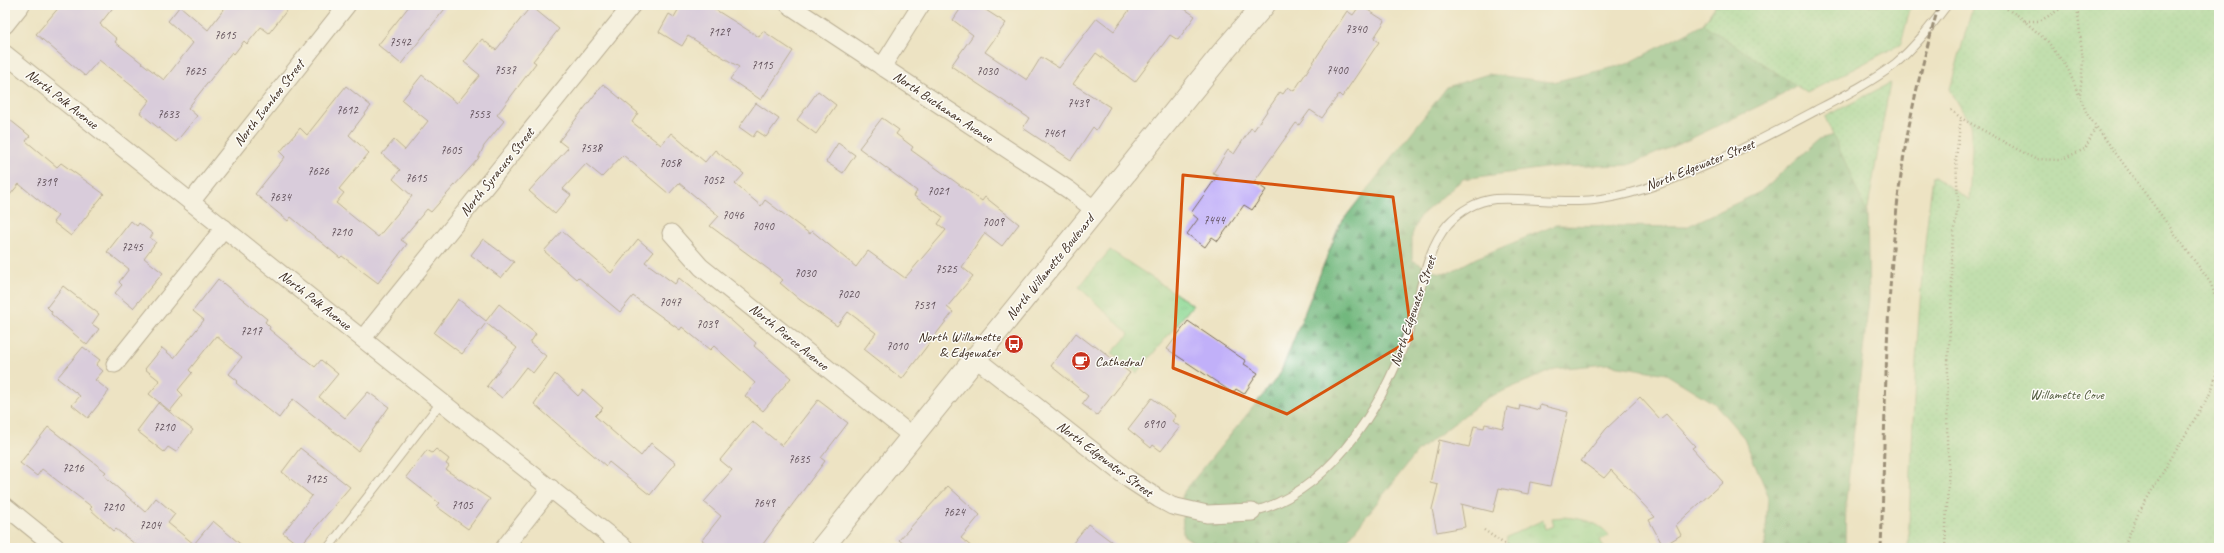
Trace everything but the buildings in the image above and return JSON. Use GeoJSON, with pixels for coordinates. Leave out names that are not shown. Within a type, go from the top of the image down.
{"type":"FeatureCollection","features":[{"type":"Feature","properties":{"kind":"main road","name":"North Willamette Boulevard"},"geometry":{"type":"LineString","coordinates":[[822,548],[1224,51],[1264,5]]}},
{"type":"Feature","properties":{"kind":"street"},"geometry":{"type":"LineString","coordinates":[[5,25],[21,5]]}},
{"type":"Feature","properties":{"kind":"street","name":"North Ivanhoe Street"},"geometry":{"type":"LineString","coordinates":[[191,202],[347,5]]}},
{"type":"Feature","properties":{"kind":"street","name":"North Syracuse Street"},"geometry":{"type":"LineString","coordinates":[[362,338],[632,5]]}},
{"type":"Feature","properties":{"kind":"street","name":"North Buchanan Avenue"},"geometry":{"type":"LineString","coordinates":[[789,5],[1069,190],[1096,211]]}},
{"type":"Feature","properties":{"kind":"street"},"geometry":{"type":"LineString","coordinates":[[882,66],[921,5]]}},
{"type":"Feature","properties":{"kind":"street","name":"North Polk Avenue"},"geometry":{"type":"LineString","coordinates":[[5,54],[552,488],[625,548]]}},
{"type":"Feature","properties":{"kind":"street"},"geometry":{"type":"LineString","coordinates":[[115,364],[224,228]]}},
{"type":"Feature","properties":{"kind":"street","name":"North Pierce Avenue"},"geometry":{"type":"LineString","coordinates":[[671,233],[700,267],[912,436]]}},
{"type":"Feature","properties":{"kind":"street","name":"North Edgewater Street"},"geometry":{"type":"LineString","coordinates":[[975,358],[1130,480],[1159,499],[1172,506],[1207,514],[1252,512]]}},
{"type":"Feature","properties":{"kind":"street"},"geometry":{"type":"LineString","coordinates":[[504,548],[552,488]]}},
{"type":"Feature","properties":{"kind":"street"},"geometry":{"type":"LineString","coordinates":[[5,506],[58,548]]}},
{"type":"Feature","properties":{"kind":"lane","name":"North Edgewater Street"},"geometry":{"type":"LineString","coordinates":[[1252,512],[1273,506],[1297,492],[1327,467],[1365,425],[1399,356],[1435,247],[1448,224],[1463,211],[1484,200],[1495,199],[1595,200],[1657,184],[1762,140],[1869,82],[1896,63],[1911,48],[1947,5]]}},
{"type":"Feature","properties":{"kind":"lane"},"geometry":{"type":"LineString","coordinates":[[328,548],[442,401]]}},
{"type":"Feature","properties":{"kind":"path"},"geometry":{"type":"LineString","coordinates":[[2000,5],[2025,21],[2048,42],[2068,69],[2088,114],[2210,282],[2219,305]]}},
{"type":"Feature","properties":{"kind":"path"},"geometry":{"type":"LineString","coordinates":[[2025,21],[2040,21],[2068,5]]}},
{"type":"Feature","properties":{"kind":"path"},"geometry":{"type":"LineString","coordinates":[[2077,5],[2083,61],[2080,95]]}},
{"type":"Feature","properties":{"kind":"path"},"geometry":{"type":"LineString","coordinates":[[1951,110],[1961,118],[2035,159],[2060,160],[2085,149],[2096,126]]}},
{"type":"Feature","properties":{"kind":"path"},"geometry":{"type":"LineString","coordinates":[[1945,548],[1949,463],[1947,443],[1948,371],[1952,291],[1952,247],[1958,204],[1956,158],[1961,118]]}},
{"type":"Feature","properties":{"kind":"path"},"geometry":{"type":"LineString","coordinates":[[2123,548],[2139,512],[2211,392],[2216,375],[2219,331]]}},
{"type":"Feature","properties":{"kind":"path"},"geometry":{"type":"LineString","coordinates":[[1484,530],[1510,548]]}},
{"type":"Feature","properties":{"kind":"highlighted area"},"geometry":{"type":"Polygon","coordinates":[[[1183,175],[1393,197],[1412,339],[1287,414],[1173,368],[1183,175]]]}},
{"type":"Feature","properties":{"kind":"green space"},"geometry":{"type":"Polygon","coordinates":[[[1716,5],[1870,36],[1782,95],[1688,140],[1629,165],[1553,167],[1463,179],[1419,217],[1412,235],[1412,260],[1436,272],[1448,273],[1476,258],[1556,225],[1686,227],[1760,192],[1819,139],[1848,131],[1878,140],[1867,213],[1869,299],[1846,500],[1845,548],[1765,548],[1768,495],[1744,438],[1715,404],[1666,374],[1607,364],[1555,369],[1487,398],[1418,451],[1341,548],[1201,548],[1183,535],[1182,494],[1280,374],[1340,224],[1447,87],[1488,74],[1552,82],[1627,64],[1703,24],[1716,5]]]}},
{"type":"Feature","properties":{"kind":"green space"},"geometry":{"type":"Polygon","coordinates":[[[1716,5],[1911,5],[1901,44],[1807,93],[1703,24],[1716,5]]]}},
{"type":"Feature","properties":{"kind":"green space","name":"Willamette Cove"},"geometry":{"type":"Polygon","coordinates":[[[1973,5],[2219,5],[2219,548],[1908,548],[1916,362],[1927,222],[1933,176],[1969,200],[1972,148],[1970,124],[1950,89],[1973,5]]]}},
{"type":"Feature","properties":{"kind":"green space"},"geometry":{"type":"Polygon","coordinates":[[[1890,83],[1867,213],[1825,117],[1890,83]]]}},
{"type":"Feature","properties":{"kind":"green space"},"geometry":{"type":"Polygon","coordinates":[[[1110,250],[1193,305],[1137,373],[1112,353],[1129,334],[1079,287],[1110,250]]]}},
{"type":"Feature","properties":{"kind":"green space"},"geometry":{"type":"Polygon","coordinates":[[[1564,517],[1589,522],[1604,530],[1609,535],[1600,540],[1604,548],[1514,548],[1506,543],[1507,537],[1543,520],[1545,529],[1554,526],[1552,518],[1564,517]]]}},
{"type":"Feature","properties":{"kind":"railway"},"geometry":{"type":"LineString","coordinates":[[1881,548],[1889,306],[1897,209],[1906,141],[1914,102],[1939,5]]}},
{"type":"Feature","properties":{"kind":"place","name":"North Willamette & Edgewater"},"geometry":{"type":"Point","coordinates":[1014,344]}},
{"type":"Feature","properties":{"kind":"place","name":"Cathedral"},"geometry":{"type":"Point","coordinates":[1081,361]}}]}
